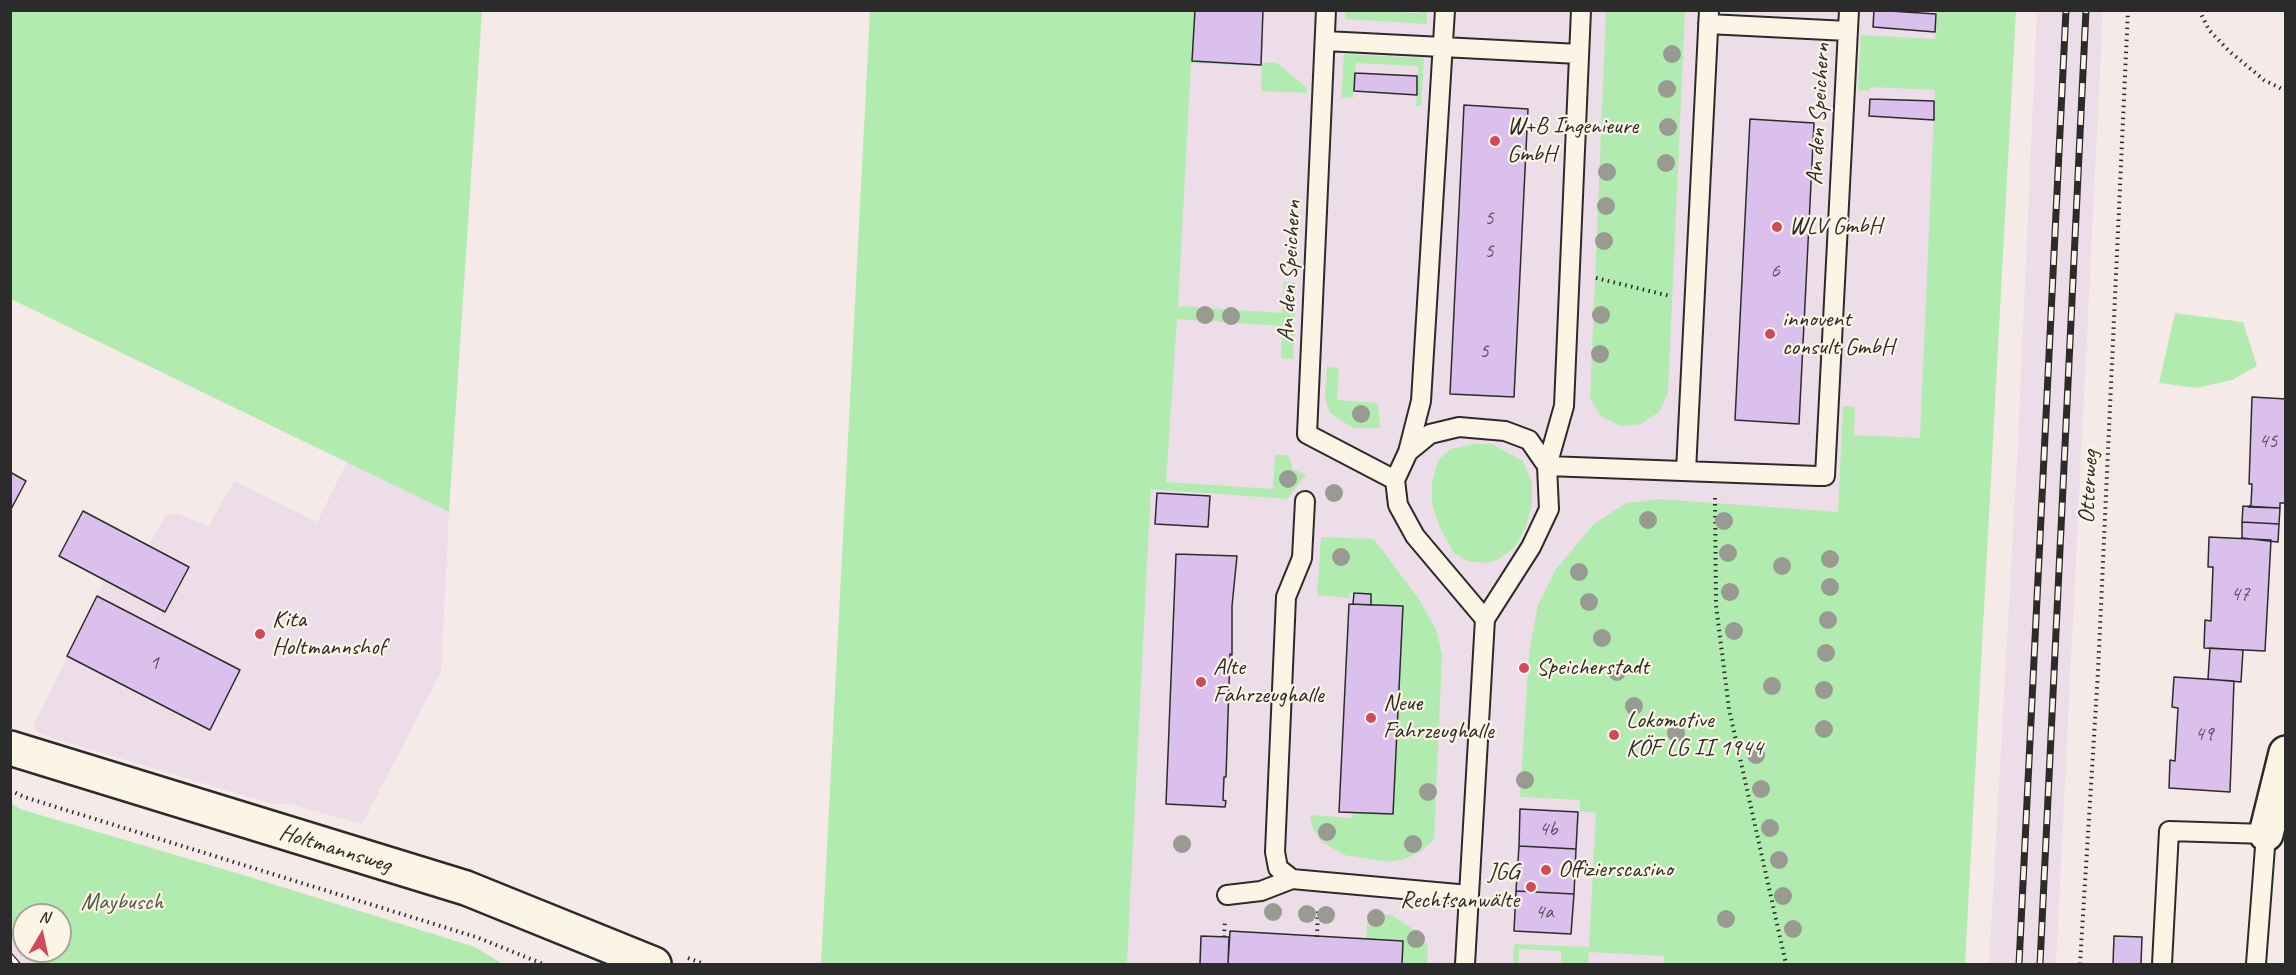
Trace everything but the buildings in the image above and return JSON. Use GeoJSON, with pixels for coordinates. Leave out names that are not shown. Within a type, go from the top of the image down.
{"type":"FeatureCollection","features":[{"type":"Feature","properties":{"kind":"street","name":"Holtmannsweg"},"geometry":{"type":"LineString","coordinates":[[10,748],[466,888],[654,964]]}},
{"type":"Feature","properties":{"kind":"street"},"geometry":{"type":"LineString","coordinates":[[2266,834],[2286,753]]}},
{"type":"Feature","properties":{"kind":"lane","name":"An den Speichern"},"geometry":{"type":"LineString","coordinates":[[1326,10],[1307,434],[1395,480]]}},
{"type":"Feature","properties":{"kind":"lane"},"geometry":{"type":"LineString","coordinates":[[1445,10],[1421,401],[1408,452],[1395,480],[1398,505],[1415,536],[1485,619]]}},
{"type":"Feature","properties":{"kind":"lane"},"geometry":{"type":"LineString","coordinates":[[1465,964],[1485,619],[1531,547],[1549,509],[1547,466],[1564,406],[1581,10]]}},
{"type":"Feature","properties":{"kind":"lane","name":"An den Speichern"},"geometry":{"type":"LineString","coordinates":[[1547,466],[1825,476],[1849,10]]}},
{"type":"Feature","properties":{"kind":"lane"},"geometry":{"type":"LineString","coordinates":[[1686,471],[1708,17],[1848,32]]}},
{"type":"Feature","properties":{"kind":"lane"},"geometry":{"type":"LineString","coordinates":[[1325,41],[1579,54]]}},
{"type":"Feature","properties":{"kind":"lane"},"geometry":{"type":"LineString","coordinates":[[1408,452],[1430,435],[1459,427],[1504,431],[1529,440],[1547,466]]}},
{"type":"Feature","properties":{"kind":"lane"},"geometry":{"type":"LineString","coordinates":[[1292,879],[1278,868],[1275,852],[1286,597],[1302,558],[1305,501]]}},
{"type":"Feature","properties":{"kind":"lane"},"geometry":{"type":"LineString","coordinates":[[2162,964],[2169,831],[2266,834],[2256,964]]}},
{"type":"Feature","properties":{"kind":"lane"},"geometry":{"type":"LineString","coordinates":[[1227,896],[1261,891],[1292,879],[1469,895]]}},
{"type":"Feature","properties":{"kind":"path","name":"Otterweg"},"geometry":{"type":"LineString","coordinates":[[2080,964],[2098,672],[2128,10]]}},
{"type":"Feature","properties":{"kind":"path"},"geometry":{"type":"LineString","coordinates":[[2199,10],[2209,30],[2229,51],[2264,80],[2286,91]]}},
{"type":"Feature","properties":{"kind":"path"},"geometry":{"type":"LineString","coordinates":[[1569,271],[1694,303]]}},
{"type":"Feature","properties":{"kind":"path"},"geometry":{"type":"LineString","coordinates":[[1715,472],[1716,605],[1729,709],[1786,964]]}},
{"type":"Feature","properties":{"kind":"path"},"geometry":{"type":"LineString","coordinates":[[10,790],[35,801],[476,937],[543,964]]}},
{"type":"Feature","properties":{"kind":"shaded area","name":"Speicherstadt"},"geometry":{"type":"Polygon","coordinates":[[[1175,11],[1981,11],[1932,964],[1127,964],[1175,11]]]}},
{"type":"Feature","properties":{"kind":"shaded area"},"geometry":{"type":"Polygon","coordinates":[[[2037,11],[2103,11],[2056,964],[1989,964],[2018,441],[2037,11]]]}},
{"type":"Feature","properties":{"kind":"shaded area","name":"Kita Holtmannshof"},"geometry":{"type":"Polygon","coordinates":[[[347,462],[449,512],[441,672],[362,824],[290,804],[272,804],[40,734],[33,726],[105,580],[165,612],[189,567],[149,545],[166,516],[176,513],[209,526],[234,481],[317,522],[347,462]]]}},
{"type":"Feature","properties":{"kind":"shaded area"},"geometry":{"type":"Polygon","coordinates":[[[11,923],[12,963],[42,964],[11,964],[11,923]]]}},
{"type":"Feature","properties":{"kind":"green space"},"geometry":{"type":"Polygon","coordinates":[[[10,11],[482,11],[449,512],[11,299],[10,11]]]}},
{"type":"Feature","properties":{"kind":"green space"},"geometry":{"type":"Polygon","coordinates":[[[870,11],[1195,11],[1193,61],[1277,63],[1307,88],[1307,93],[1261,91],[1262,66],[1191,63],[1178,306],[1282,313],[1284,282],[1296,283],[1293,359],[1281,358],[1282,326],[1177,319],[1166,482],[1273,489],[1275,455],[1288,455],[1293,469],[1306,475],[1287,499],[1151,489],[1127,964],[821,964],[870,11]]]}},
{"type":"Feature","properties":{"kind":"green space"},"geometry":{"type":"Polygon","coordinates":[[[1345,11],[1420,13],[1420,11],[1427,11],[1427,24],[1345,19],[1345,11]]]}},
{"type":"Feature","properties":{"kind":"green space"},"geometry":{"type":"Polygon","coordinates":[[[1606,11],[1685,11],[1668,393],[1659,412],[1641,424],[1620,426],[1601,416],[1590,399],[1606,11]]]}},
{"type":"Feature","properties":{"kind":"green space"},"geometry":{"type":"Polygon","coordinates":[[[1937,11],[2016,11],[1965,964],[1664,964],[1664,956],[1589,952],[1588,964],[1561,964],[1561,951],[1519,949],[1518,964],[1513,964],[1514,944],[1589,947],[1596,813],[1580,811],[1580,800],[1520,797],[1529,653],[1538,605],[1556,569],[1594,524],[1626,503],[1660,499],[1838,512],[1843,406],[1855,407],[1854,435],[1920,438],[1935,90],[1870,87],[1869,91],[1858,90],[1861,35],[1935,39],[1937,11]]]}},
{"type":"Feature","properties":{"kind":"green space"},"geometry":{"type":"Polygon","coordinates":[[[1344,54],[1424,58],[1421,106],[1416,106],[1418,66],[1356,63],[1353,98],[1341,97],[1344,54]]]}},
{"type":"Feature","properties":{"kind":"green space"},"geometry":{"type":"Polygon","coordinates":[[[2175,313],[2243,322],[2257,366],[2232,380],[2196,388],[2159,383],[2175,313]]]}},
{"type":"Feature","properties":{"kind":"green space"},"geometry":{"type":"Polygon","coordinates":[[[1327,367],[1339,368],[1337,400],[1378,403],[1380,428],[1353,428],[1330,413],[1325,399],[1327,367]]]}},
{"type":"Feature","properties":{"kind":"green space"},"geometry":{"type":"Polygon","coordinates":[[[1473,444],[1492,444],[1523,461],[1532,482],[1532,505],[1526,526],[1515,547],[1497,560],[1486,563],[1467,561],[1454,553],[1439,526],[1432,503],[1432,482],[1438,460],[1451,449],[1473,444]]]}},
{"type":"Feature","properties":{"kind":"green space"},"geometry":{"type":"Polygon","coordinates":[[[1321,537],[1374,539],[1418,598],[1436,629],[1442,655],[1434,840],[1421,851],[1405,859],[1389,862],[1344,855],[1320,840],[1312,826],[1310,815],[1352,818],[1353,813],[1393,814],[1403,607],[1371,605],[1371,594],[1349,593],[1349,598],[1317,595],[1321,537]]]}},
{"type":"Feature","properties":{"kind":"green space","name":"Maybusch"},"geometry":{"type":"Polygon","coordinates":[[[11,803],[20,809],[475,947],[503,964],[42,964],[72,963],[72,903],[12,903],[11,923],[11,803]]]}},
{"type":"Feature","properties":{"kind":"green space"},"geometry":{"type":"Polygon","coordinates":[[[1368,913],[1391,915],[1418,932],[1428,946],[1427,964],[1402,964],[1403,941],[1366,939],[1368,913]]]}},
{"type":"Feature","properties":{"kind":"railway"},"geometry":{"type":"LineString","coordinates":[[2019,964],[2066,10]]}},
{"type":"Feature","properties":{"kind":"railway"},"geometry":{"type":"LineString","coordinates":[[2040,964],[2086,10]]}},
{"type":"Feature","properties":{"kind":"railway"},"geometry":{"type":"LineString","coordinates":[[10,956],[17,964]]}},
{"type":"Feature","properties":{"kind":"place","name":"W+B Ingenieure GmbH"},"geometry":{"type":"Point","coordinates":[1495,141]}},
{"type":"Feature","properties":{"kind":"place","name":"WLV GmbH"},"geometry":{"type":"Point","coordinates":[1777,227]}},
{"type":"Feature","properties":{"kind":"place","name":"innovent consult GmbH"},"geometry":{"type":"Point","coordinates":[1770,334]}},
{"type":"Feature","properties":{"kind":"place","name":"Kita Holtmannshof"},"geometry":{"type":"Point","coordinates":[260,634]}},
{"type":"Feature","properties":{"kind":"place","name":"Speicherstadt"},"geometry":{"type":"Point","coordinates":[1524,668]}},
{"type":"Feature","properties":{"kind":"place","name":"Alte Fahrzeughalle"},"geometry":{"type":"Point","coordinates":[1201,682]}},
{"type":"Feature","properties":{"kind":"place","name":"Neue Fahrzeughalle"},"geometry":{"type":"Point","coordinates":[1371,718]}},
{"type":"Feature","properties":{"kind":"place","name":"Lokomotive KÖF LG II 1944"},"geometry":{"type":"Point","coordinates":[1614,735]}},
{"type":"Feature","properties":{"kind":"place","name":"Offizierscasino"},"geometry":{"type":"Point","coordinates":[1546,870]}},
{"type":"Feature","properties":{"kind":"place","name":"JGG Rechtsanwälte"},"geometry":{"type":"Point","coordinates":[1531,887]}}]}
